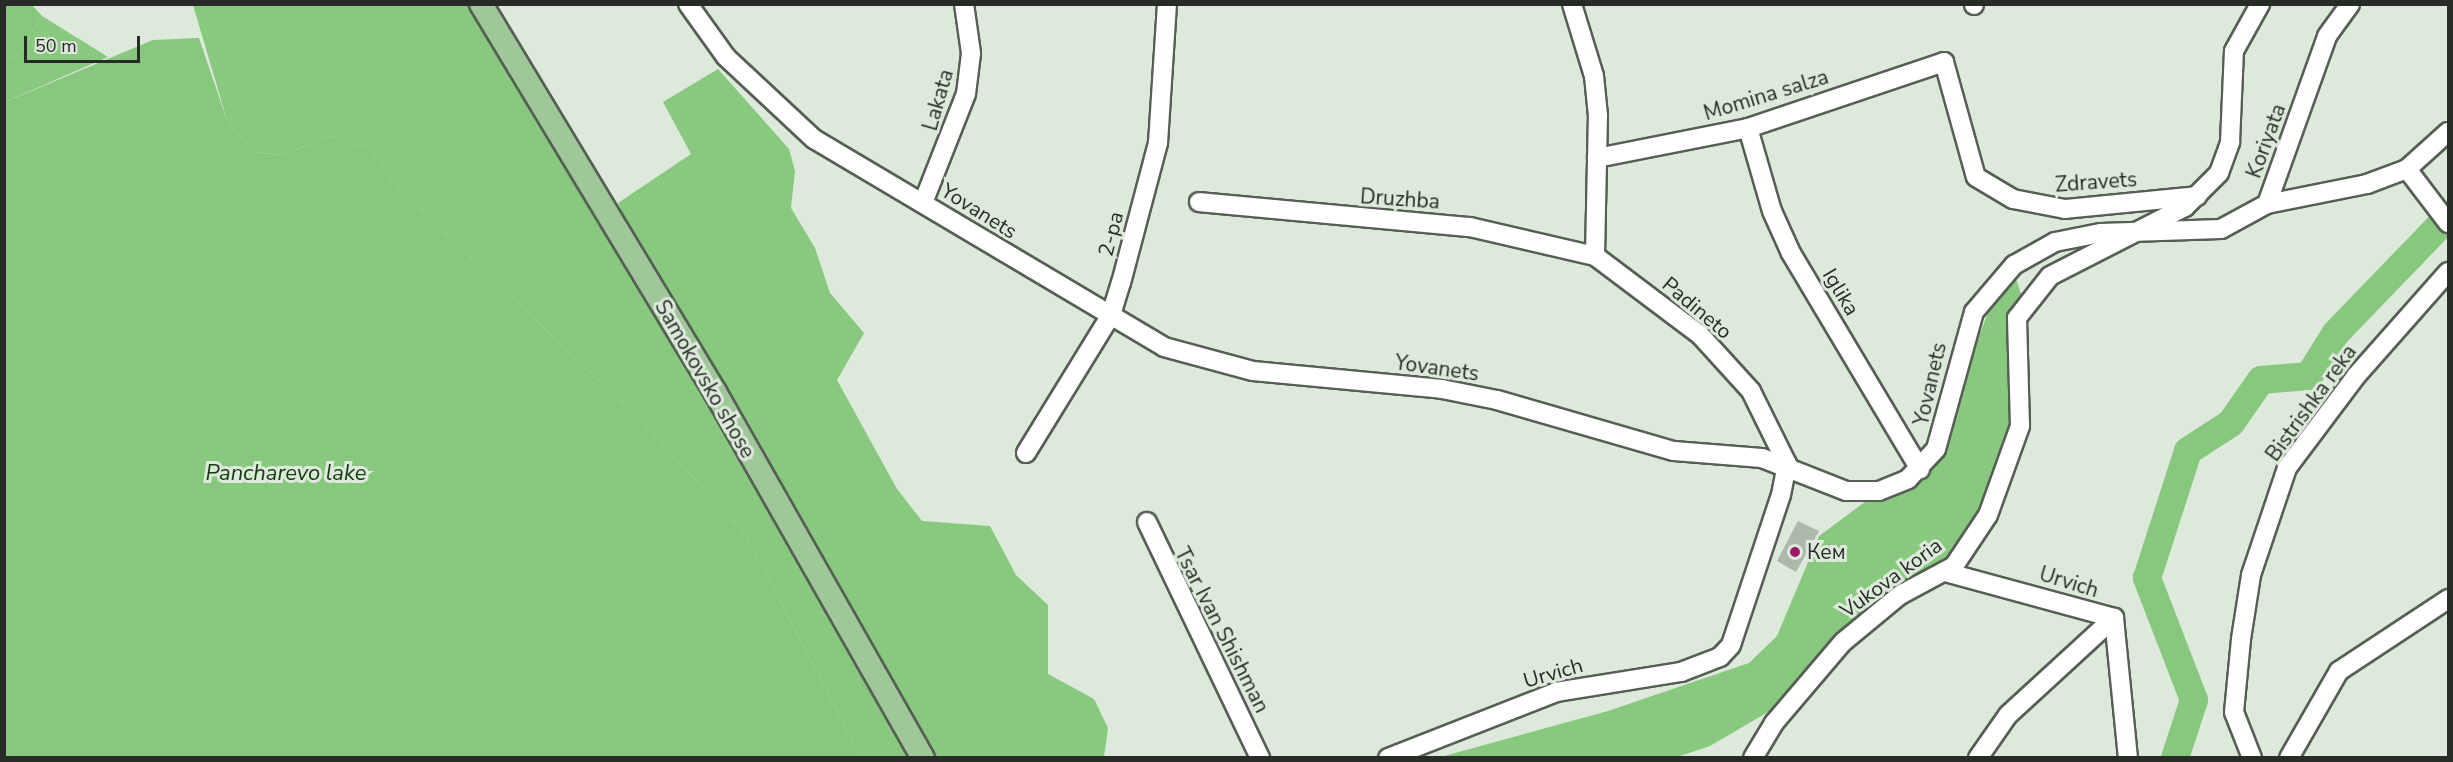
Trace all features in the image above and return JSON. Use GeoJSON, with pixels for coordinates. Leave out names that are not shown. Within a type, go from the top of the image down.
{"type":"FeatureCollection","features":[{"type":"Feature","properties":{"kind":"main road","name":"Samokovsko shose"},"geometry":{"type":"LineString","coordinates":[[481,4],[715,392],[923,758]]}},
{"type":"Feature","properties":{"kind":"street","name":"Lakata"},"geometry":{"type":"LineString","coordinates":[[923,203],[966,94],[971,52],[964,4]]}},
{"type":"Feature","properties":{"kind":"street","name":"2-ра"},"geometry":{"type":"LineString","coordinates":[[1026,453],[1111,315],[1158,143],[1167,4]]}},
{"type":"Feature","properties":{"kind":"street"},"geometry":{"type":"LineString","coordinates":[[1572,4],[1594,76],[1597,158],[1595,256]]}},
{"type":"Feature","properties":{"kind":"street"},"geometry":{"type":"LineString","coordinates":[[2138,229],[2201,195],[2219,173],[2230,142],[2234,51],[2260,4]]}},
{"type":"Feature","properties":{"kind":"street","name":"Koriyata"},"geometry":{"type":"LineString","coordinates":[[2138,229],[2197,233],[2221,229],[2267,204],[2327,36],[2350,4]]}},
{"type":"Feature","properties":{"kind":"street","name":"Yovanets"},"geometry":{"type":"LineString","coordinates":[[692,6],[726,57],[793,124],[923,203],[951,225],[1164,347],[1254,371],[1442,389],[1674,451],[1787,464],[1846,490],[1879,491],[1920,469],[1936,449],[1950,412],[1974,312],[2014,265],[2055,242],[2138,229]]}},
{"type":"Feature","properties":{"kind":"street","name":"Momina salza"},"geometry":{"type":"LineString","coordinates":[[1597,158],[1748,128],[1944,62]]}},
{"type":"Feature","properties":{"kind":"street","name":"Zdravets"},"geometry":{"type":"LineString","coordinates":[[1944,62],[1976,177],[2013,199],[2065,209],[2201,195]]}},
{"type":"Feature","properties":{"kind":"street","name":"Iglika"},"geometry":{"type":"LineString","coordinates":[[1748,128],[1772,211],[1791,253],[1920,469]]}},
{"type":"Feature","properties":{"kind":"street"},"geometry":{"type":"LineString","coordinates":[[2267,204],[2331,195],[2407,168],[2448,132]]}},
{"type":"Feature","properties":{"kind":"street"},"geometry":{"type":"LineString","coordinates":[[2407,168],[2429,191],[2448,223]]}},
{"type":"Feature","properties":{"kind":"street","name":"Druzhba"},"geometry":{"type":"LineString","coordinates":[[1199,202],[1470,227],[1595,256]]}},
{"type":"Feature","properties":{"kind":"street","name":"Vukova koria"},"geometry":{"type":"LineString","coordinates":[[1753,758],[1774,723],[1843,642],[1900,595],[1945,572],[1988,515],[2010,463],[2020,426],[2017,318],[2028,298],[2050,276],[2080,257],[2111,248],[2138,229]]}},
{"type":"Feature","properties":{"kind":"street","name":"Padineto"},"geometry":{"type":"LineString","coordinates":[[1595,256],[1700,335],[1751,391],[1787,464]]}},
{"type":"Feature","properties":{"kind":"street","name":"Bistrishka reka"},"geometry":{"type":"LineString","coordinates":[[2252,758],[2234,712],[2241,639],[2251,574],[2287,468],[2356,376],[2448,272]]}},
{"type":"Feature","properties":{"kind":"street","name":"Urvich"},"geometry":{"type":"LineString","coordinates":[[1388,758],[1556,692],[1681,672],[1720,657],[1731,645],[1787,464]]}},
{"type":"Feature","properties":{"kind":"street","name":"Tsar Ivan Shishman"},"geometry":{"type":"LineString","coordinates":[[1147,522],[1260,758]]}},
{"type":"Feature","properties":{"kind":"street","name":"Urvich"},"geometry":{"type":"LineString","coordinates":[[1945,572],[2114,618],[2128,758]]}},
{"type":"Feature","properties":{"kind":"street"},"geometry":{"type":"LineString","coordinates":[[2289,758],[2339,671],[2448,599]]}},
{"type":"Feature","properties":{"kind":"street"},"geometry":{"type":"LineString","coordinates":[[1978,758],[2008,715],[2114,618]]}},
{"type":"Feature","properties":{"kind":"shaded area"},"geometry":{"type":"Polygon","coordinates":[[[193,5],[468,5],[920,757],[861,757],[745,534],[644,424],[397,187],[370,149],[330,136],[283,155],[253,152],[227,120],[193,5]]]}},
{"type":"Feature","properties":{"kind":"shaded area"},"geometry":{"type":"Polygon","coordinates":[[[42,16],[108,57],[5,102],[5,60],[18,55],[42,16]]]}},
{"type":"Feature","properties":{"kind":"shaded area"},"geometry":{"type":"Polygon","coordinates":[[[718,69],[789,149],[795,171],[791,208],[815,248],[830,293],[864,333],[837,380],[897,489],[922,521],[990,526],[1016,575],[1048,605],[1048,674],[1094,699],[1108,728],[1104,757],[935,757],[632,238],[618,203],[691,154],[663,102],[718,69]]]}},
{"type":"Feature","properties":{"kind":"shaded area"},"geometry":{"type":"Polygon","coordinates":[[[2013,270],[2023,300],[2007,461],[1954,566],[1897,595],[1780,705],[1710,746],[1674,758],[1437,758],[1608,711],[1749,663],[1777,636],[1819,536],[1936,449],[1997,289],[2013,270]]]}},
{"type":"Feature","properties":{"kind":"water"},"geometry":{"type":"Polygon","coordinates":[[[5,4],[32,5],[42,16],[18,55],[5,60],[5,4]]]}},
{"type":"Feature","properties":{"kind":"water","name":"Pancharevo lake"},"geometry":{"type":"Polygon","coordinates":[[[199,38],[227,120],[253,152],[283,155],[330,136],[370,149],[397,187],[644,424],[745,534],[861,757],[5,757],[5,102],[153,40],[199,38]]]}},
{"type":"Feature","properties":{"kind":"building","name":"Кем"},"geometry":{"type":"Polygon","coordinates":[[[1798,521],[1819,531],[1796,572],[1777,561],[1798,521]]]}},
{"type":"Feature","properties":{"kind":"waterway"},"geometry":{"type":"LineString","coordinates":[[2175,758],[2194,700],[2147,578],[2188,451],[2231,423],[2261,380],[2309,376],[2336,333],[2448,217]]}},
{"type":"Feature","properties":{"kind":"place","name":"Кем"},"geometry":{"type":"Point","coordinates":[1795,552]}}]}
